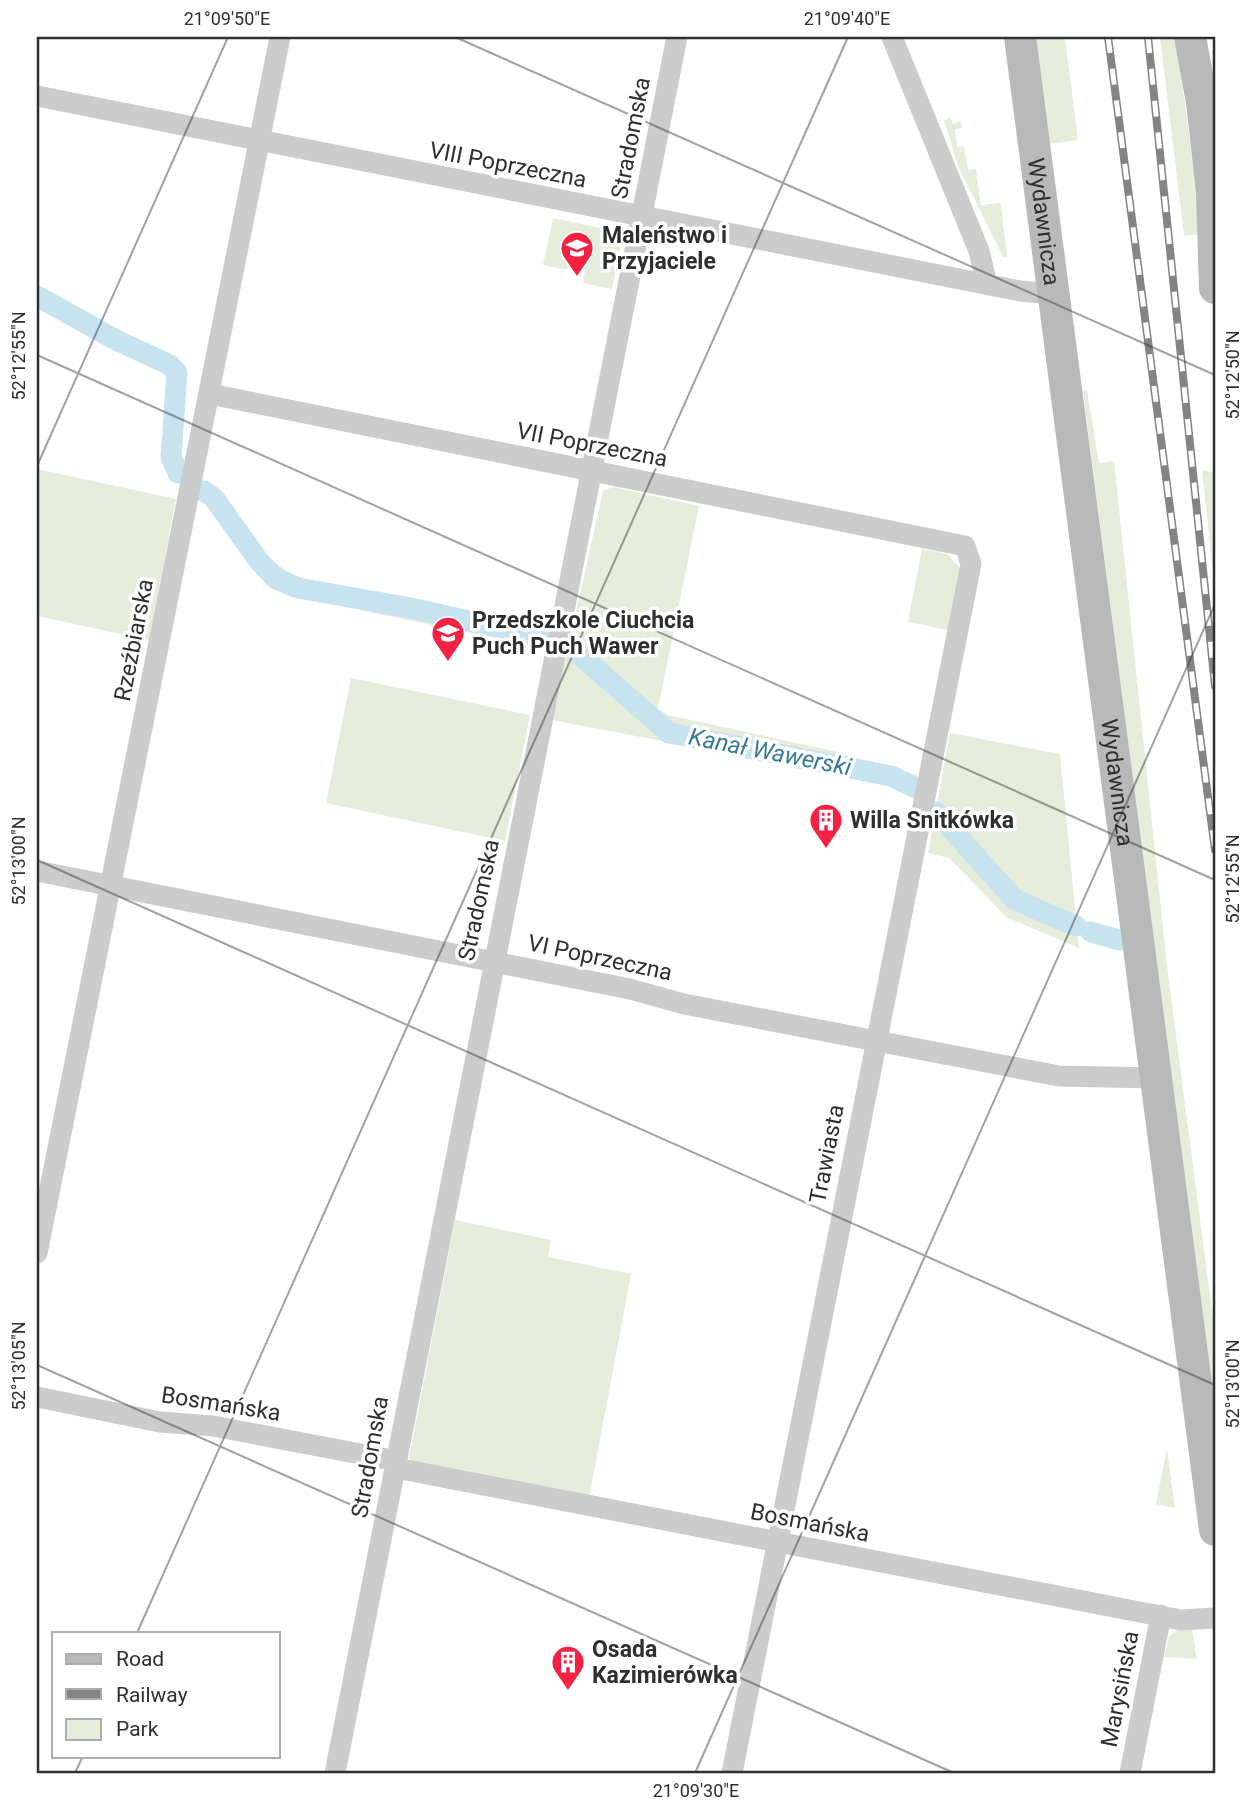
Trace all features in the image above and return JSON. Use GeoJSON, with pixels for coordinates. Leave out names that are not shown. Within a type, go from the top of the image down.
{"type":"FeatureCollection","features":[{"type":"Feature","properties":{"kind":"main road","name":"Wydawnicza"},"geometry":{"type":"LineString","coordinates":[[1020,37],[1215,1530]]}},
{"type":"Feature","properties":{"kind":"main road"},"geometry":{"type":"LineString","coordinates":[[1190,37],[1202,102],[1214,198],[1215,288]]}},
{"type":"Feature","properties":{"kind":"street","name":"Rzeźbiarska"},"geometry":{"type":"LineString","coordinates":[[37,1252],[113,885],[281,37]]}},
{"type":"Feature","properties":{"kind":"street","name":"Stradomska"},"geometry":{"type":"LineString","coordinates":[[335,1773],[677,37]]}},
{"type":"Feature","properties":{"kind":"street"},"geometry":{"type":"LineString","coordinates":[[892,37],[979,251],[987,284]]}},
{"type":"Feature","properties":{"kind":"street","name":"VIII Poprzeczna"},"geometry":{"type":"LineString","coordinates":[[37,96],[642,218],[987,284],[1054,294]]}},
{"type":"Feature","properties":{"kind":"street","name":"VII Poprzeczna"},"geometry":{"type":"LineString","coordinates":[[210,394],[965,546]]}},
{"type":"Feature","properties":{"kind":"street","name":"Trawiasta"},"geometry":{"type":"LineString","coordinates":[[732,1773],[971,565],[965,546]]}},
{"type":"Feature","properties":{"kind":"street","name":"VI Poprzeczna"},"geometry":{"type":"LineString","coordinates":[[37,870],[1059,1076],[1156,1078]]}},
{"type":"Feature","properties":{"kind":"street","name":"Bosmańska"},"geometry":{"type":"LineString","coordinates":[[37,1397],[160,1422],[213,1426],[779,1544],[1181,1620],[1215,1619]]}},
{"type":"Feature","properties":{"kind":"street","name":"Marysińska"},"geometry":{"type":"LineString","coordinates":[[1130,1773],[1161,1615]]}},
{"type":"Feature","properties":{"kind":"green space"},"geometry":{"type":"Polygon","coordinates":[[[1035,37],[1065,37],[1078,140],[1049,144],[1035,37]]]}},
{"type":"Feature","properties":{"kind":"green space"},"geometry":{"type":"Polygon","coordinates":[[[1160,37],[1176,37],[1202,234],[1184,236],[1160,37]]]}},
{"type":"Feature","properties":{"kind":"green space"},"geometry":{"type":"Polygon","coordinates":[[[950,117],[953,124],[961,121],[962,128],[955,129],[957,147],[964,146],[968,170],[976,169],[981,205],[1001,203],[1007,257],[1003,257],[958,166],[944,120],[950,117]]]}},
{"type":"Feature","properties":{"kind":"green space"},"geometry":{"type":"Polygon","coordinates":[[[553,218],[623,233],[612,289],[583,283],[586,264],[569,261],[567,270],[543,265],[553,218]]]}},
{"type":"Feature","properties":{"kind":"green space"},"geometry":{"type":"Polygon","coordinates":[[[1087,390],[1099,463],[1114,461],[1167,966],[1215,1334],[1215,1418],[1083,391],[1087,390]]]}},
{"type":"Feature","properties":{"kind":"green space"},"geometry":{"type":"Polygon","coordinates":[[[37,469],[176,499],[149,640],[37,616],[37,469]]]}},
{"type":"Feature","properties":{"kind":"green space"},"geometry":{"type":"Polygon","coordinates":[[[1202,470],[1215,473],[1215,593],[1202,470]]]}},
{"type":"Feature","properties":{"kind":"green space"},"geometry":{"type":"Polygon","coordinates":[[[206,486],[262,551],[274,562],[304,579],[548,628],[545,648],[364,611],[285,590],[273,584],[203,502],[206,486]]]}},
{"type":"Feature","properties":{"kind":"green space"},"geometry":{"type":"Polygon","coordinates":[[[613,487],[699,506],[658,709],[668,715],[829,750],[917,775],[912,799],[898,788],[871,781],[552,720],[603,491],[613,487]]]}},
{"type":"Feature","properties":{"kind":"green space"},"geometry":{"type":"Polygon","coordinates":[[[922,549],[947,554],[960,568],[948,630],[908,622],[922,549]]]}},
{"type":"Feature","properties":{"kind":"green space"},"geometry":{"type":"Polygon","coordinates":[[[351,678],[530,715],[505,841],[326,803],[351,678]]]}},
{"type":"Feature","properties":{"kind":"green space"},"geometry":{"type":"Polygon","coordinates":[[[950,733],[1060,754],[1079,948],[1006,917],[949,858],[928,853],[950,733]]]}},
{"type":"Feature","properties":{"kind":"green space"},"geometry":{"type":"Polygon","coordinates":[[[455,1220],[551,1240],[548,1257],[631,1274],[589,1499],[417,1464],[409,1458],[455,1220]]]}},
{"type":"Feature","properties":{"kind":"green space"},"geometry":{"type":"Polygon","coordinates":[[[1167,1448],[1175,1508],[1156,1504],[1167,1448]]]}},
{"type":"Feature","properties":{"kind":"green space"},"geometry":{"type":"Polygon","coordinates":[[[1179,1628],[1192,1629],[1197,1659],[1164,1657],[1169,1637],[1179,1628]]]}},
{"type":"Feature","properties":{"kind":"waterway","name":"Kanał Wawerski"},"geometry":{"type":"LineString","coordinates":[[37,296],[116,340],[170,365],[177,373],[171,457],[178,473]]}},
{"type":"Feature","properties":{"kind":"waterway","name":"Kanał Wawerski"},"geometry":{"type":"LineString","coordinates":[[204,491],[214,498],[259,561],[276,579],[298,588],[411,608],[545,638]]}},
{"type":"Feature","properties":{"kind":"waterway","name":"Kanał Wawerski"},"geometry":{"type":"LineString","coordinates":[[571,647],[669,733],[891,776],[914,787]]}},
{"type":"Feature","properties":{"kind":"waterway","name":"Kanał Wawerski"},"geometry":{"type":"LineString","coordinates":[[936,812],[1015,900],[1076,926]]}},
{"type":"Feature","properties":{"kind":"waterway","name":"Kanał Wawerski"},"geometry":{"type":"LineString","coordinates":[[1091,932],[1119,940]]}},
{"type":"Feature","properties":{"kind":"railway"},"geometry":{"type":"LineString","coordinates":[[1108,37],[1215,850]]}},
{"type":"Feature","properties":{"kind":"railway"},"geometry":{"type":"LineString","coordinates":[[1148,37],[1215,686]]}},
{"type":"Feature","properties":{"kind":"place","name":"Maleństwo i Przyjaciele"},"geometry":{"type":"Point","coordinates":[577,278]}},
{"type":"Feature","properties":{"kind":"place","name":"Przedszkole Ciuchcia Puch Puch Wawer"},"geometry":{"type":"Point","coordinates":[448,663]}},
{"type":"Feature","properties":{"kind":"place","name":"Willa Snitkówka"},"geometry":{"type":"Point","coordinates":[826,850]}},
{"type":"Feature","properties":{"kind":"place","name":"Osada Kazimierówka"},"geometry":{"type":"Point","coordinates":[568,1692]}}]}
